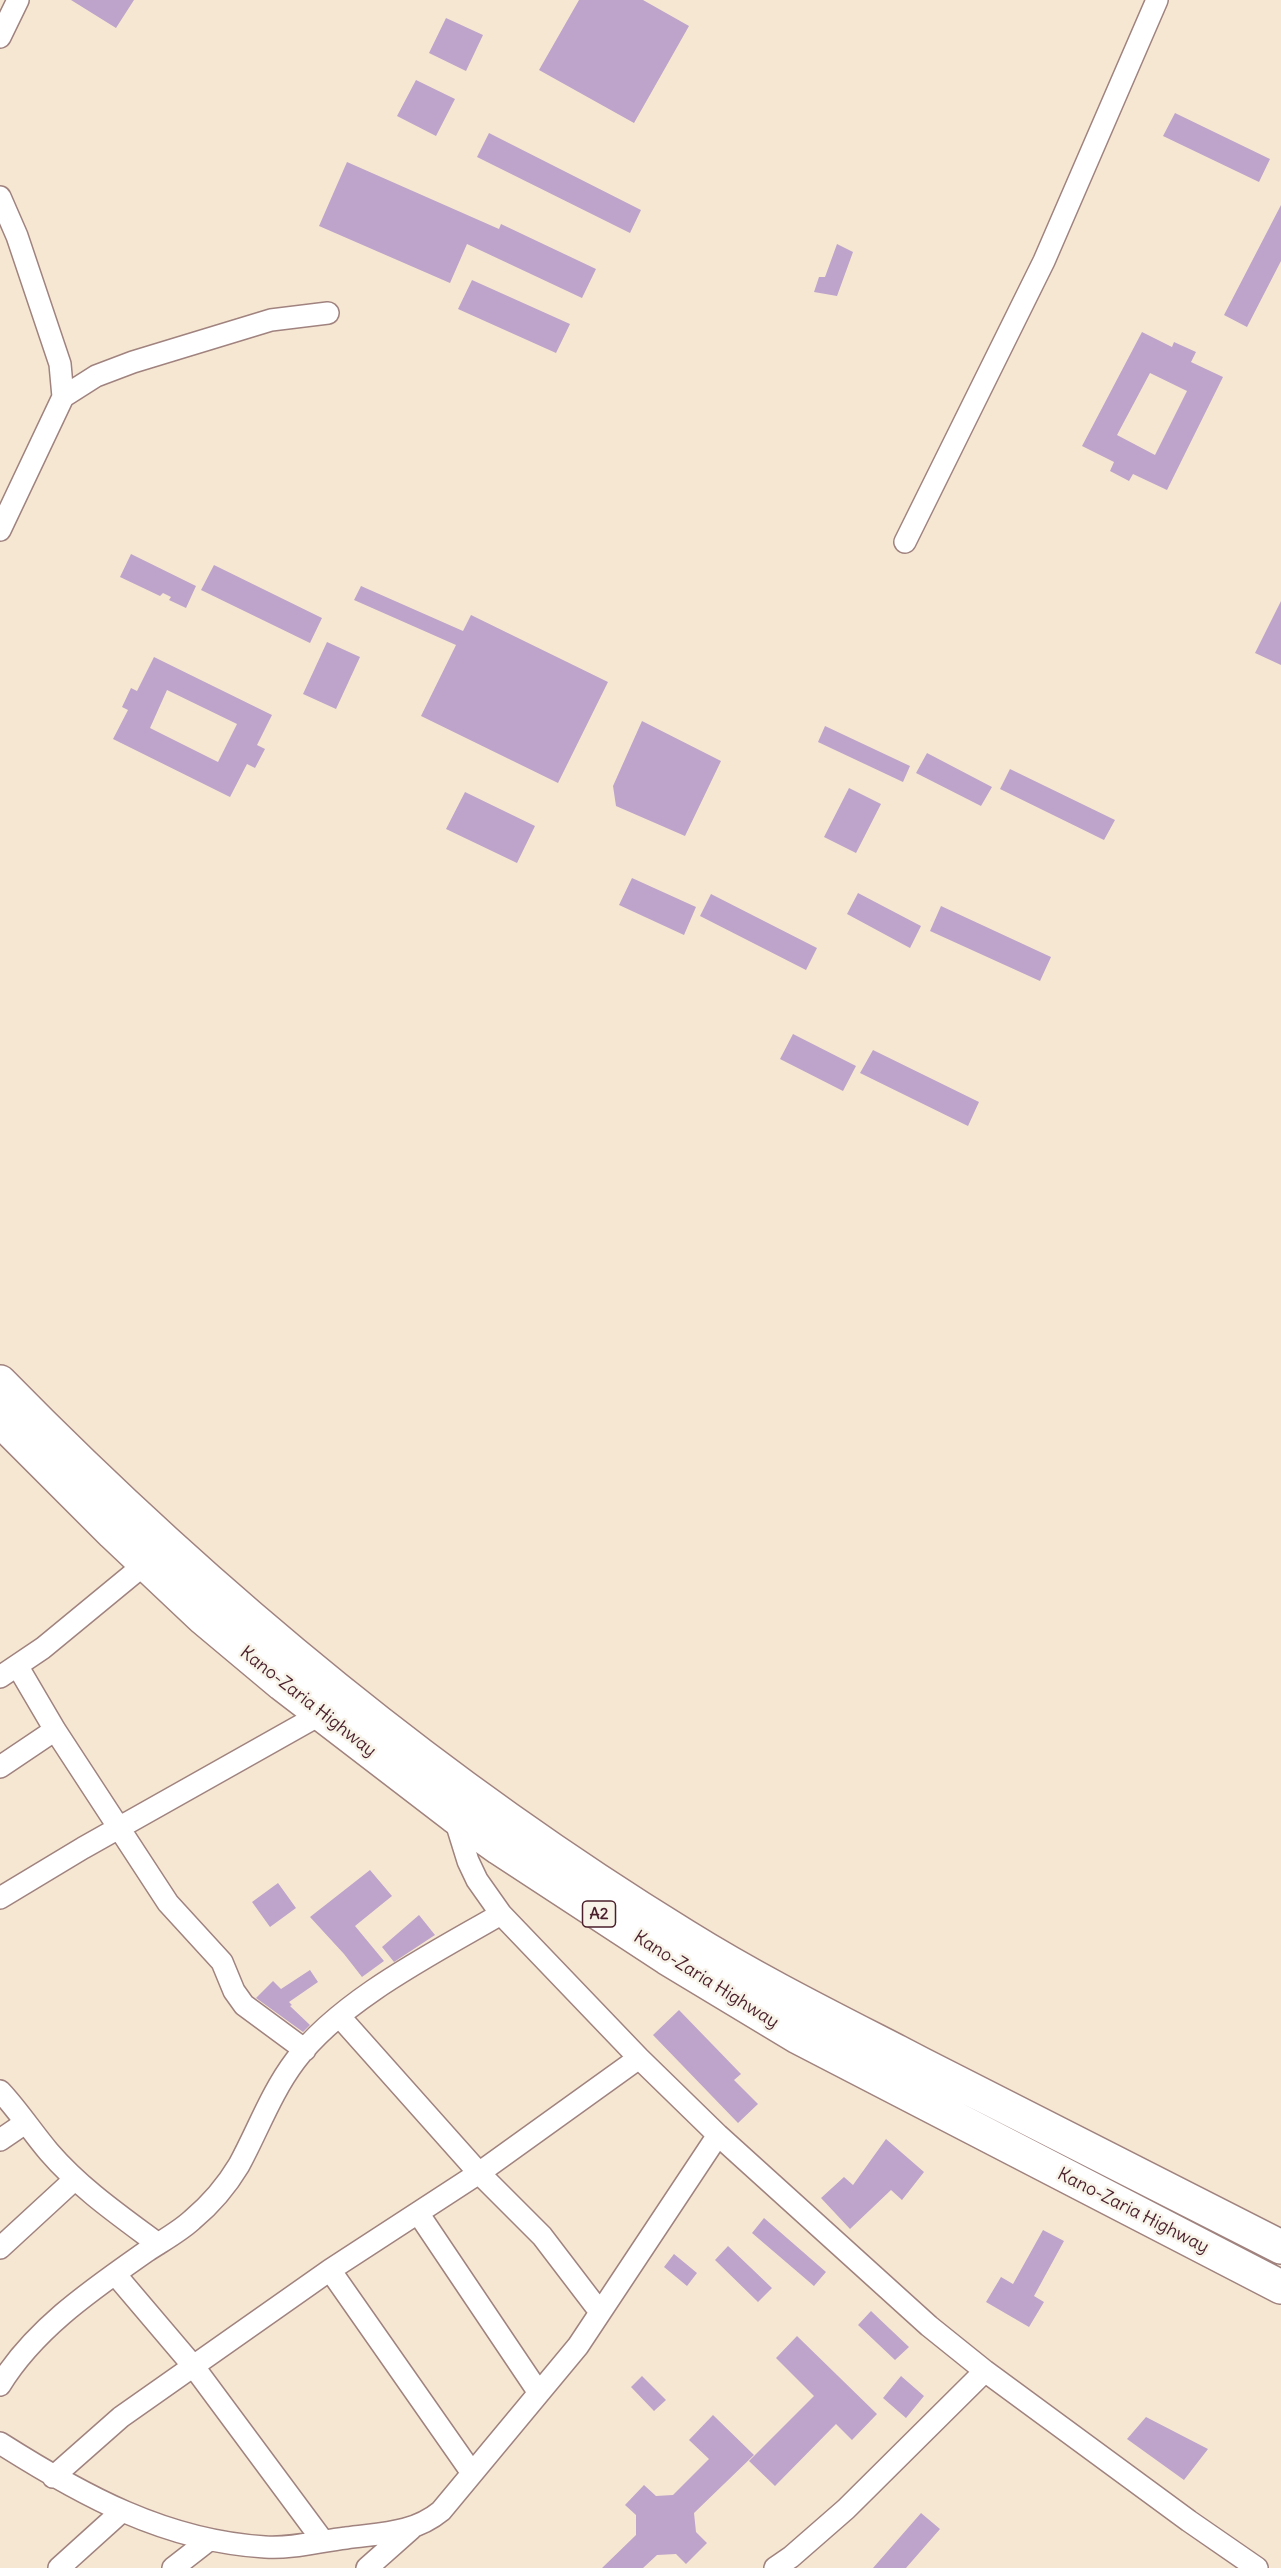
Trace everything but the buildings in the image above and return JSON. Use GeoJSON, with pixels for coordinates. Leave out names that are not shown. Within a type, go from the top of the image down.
{"type":"FeatureCollection","features":[{"type":"Feature","properties":{"kind":"highway","name":"Kano-Zaria Highway"},"geometry":{"type":"LineString","coordinates":[[0,1382],[143,1522],[305,1665],[396,1738],[488,1806],[587,1874],[760,1981],[989,2100],[1281,2247]]}},
{"type":"Feature","properties":{"kind":"highway","name":"Kano-Zaria Highway"},"geometry":{"type":"LineString","coordinates":[[0,1420],[202,1617],[321,1714],[454,1816],[658,1952],[798,2037],[1281,2287]]}},
{"type":"Feature","properties":{"kind":"street"},"geometry":{"type":"LineString","coordinates":[[0,37],[18,0]]}},
{"type":"Feature","properties":{"kind":"street"},"geometry":{"type":"LineString","coordinates":[[905,542],[1044,261],[1157,0]]}},
{"type":"Feature","properties":{"kind":"street"},"geometry":{"type":"LineString","coordinates":[[0,197],[51,334],[60,364],[63,397],[0,530]]}},
{"type":"Feature","properties":{"kind":"street"},"geometry":{"type":"LineString","coordinates":[[63,397],[96,376],[134,362],[271,320],[327,313]]}},
{"type":"Feature","properties":{"kind":"street"},"geometry":{"type":"LineString","coordinates":[[146,1564],[9,1672],[56,1730],[168,1903],[222,1962],[234,1991],[244,2005],[305,2050]]}},
{"type":"Feature","properties":{"kind":"street"},"geometry":{"type":"LineString","coordinates":[[2,1891],[321,1714]]}},
{"type":"Feature","properties":{"kind":"street"},"geometry":{"type":"LineString","coordinates":[[0,1767],[56,1730]]}},
{"type":"Feature","properties":{"kind":"street"},"geometry":{"type":"LineString","coordinates":[[454,1816],[468,1861],[477,1880],[501,1914],[639,2058],[718,2135],[929,2326],[985,2371],[1189,2521],[1257,2568]]}},
{"type":"Feature","properties":{"kind":"street"},"geometry":{"type":"LineString","coordinates":[[0,2385],[27,2346],[87,2295],[191,2221],[221,2190],[238,2166],[277,2088],[320,2033],[405,1970],[501,1914]]}},
{"type":"Feature","properties":{"kind":"street"},"geometry":{"type":"LineString","coordinates":[[340,2017],[479,2173],[542,2236],[600,2312]]}},
{"type":"Feature","properties":{"kind":"street"},"geometry":{"type":"LineString","coordinates":[[53,2477],[121,2417],[330,2271],[479,2173],[639,2058]]}},
{"type":"Feature","properties":{"kind":"street"},"geometry":{"type":"LineString","coordinates":[[0,2091],[50,2153],[75,2179],[96,2198],[158,2244]]}},
{"type":"Feature","properties":{"kind":"street"},"geometry":{"type":"LineString","coordinates":[[0,2140],[26,2123]]}},
{"type":"Feature","properties":{"kind":"street"},"geometry":{"type":"LineString","coordinates":[[0,2443],[53,2477],[121,2512],[209,2540],[266,2547],[411,2529],[428,2522],[441,2511],[578,2346],[718,2135]]}},
{"type":"Feature","properties":{"kind":"street"},"geometry":{"type":"LineString","coordinates":[[0,2248],[75,2179]]}},
{"type":"Feature","properties":{"kind":"street"},"geometry":{"type":"LineString","coordinates":[[418,2213],[539,2393]]}},
{"type":"Feature","properties":{"kind":"street"},"geometry":{"type":"LineString","coordinates":[[330,2271],[472,2473]]}},
{"type":"Feature","properties":{"kind":"street"},"geometry":{"type":"LineString","coordinates":[[115,2274],[194,2367],[324,2541]]}},
{"type":"Feature","properties":{"kind":"street"},"geometry":{"type":"LineString","coordinates":[[775,2568],[846,2509],[985,2371]]}},
{"type":"Feature","properties":{"kind":"street"},"geometry":{"type":"LineString","coordinates":[[59,2568],[121,2512]]}},
{"type":"Feature","properties":{"kind":"street"},"geometry":{"type":"LineString","coordinates":[[367,2568],[411,2529]]}},
{"type":"Feature","properties":{"kind":"street"},"geometry":{"type":"LineString","coordinates":[[173,2568],[209,2540]]}}]}
